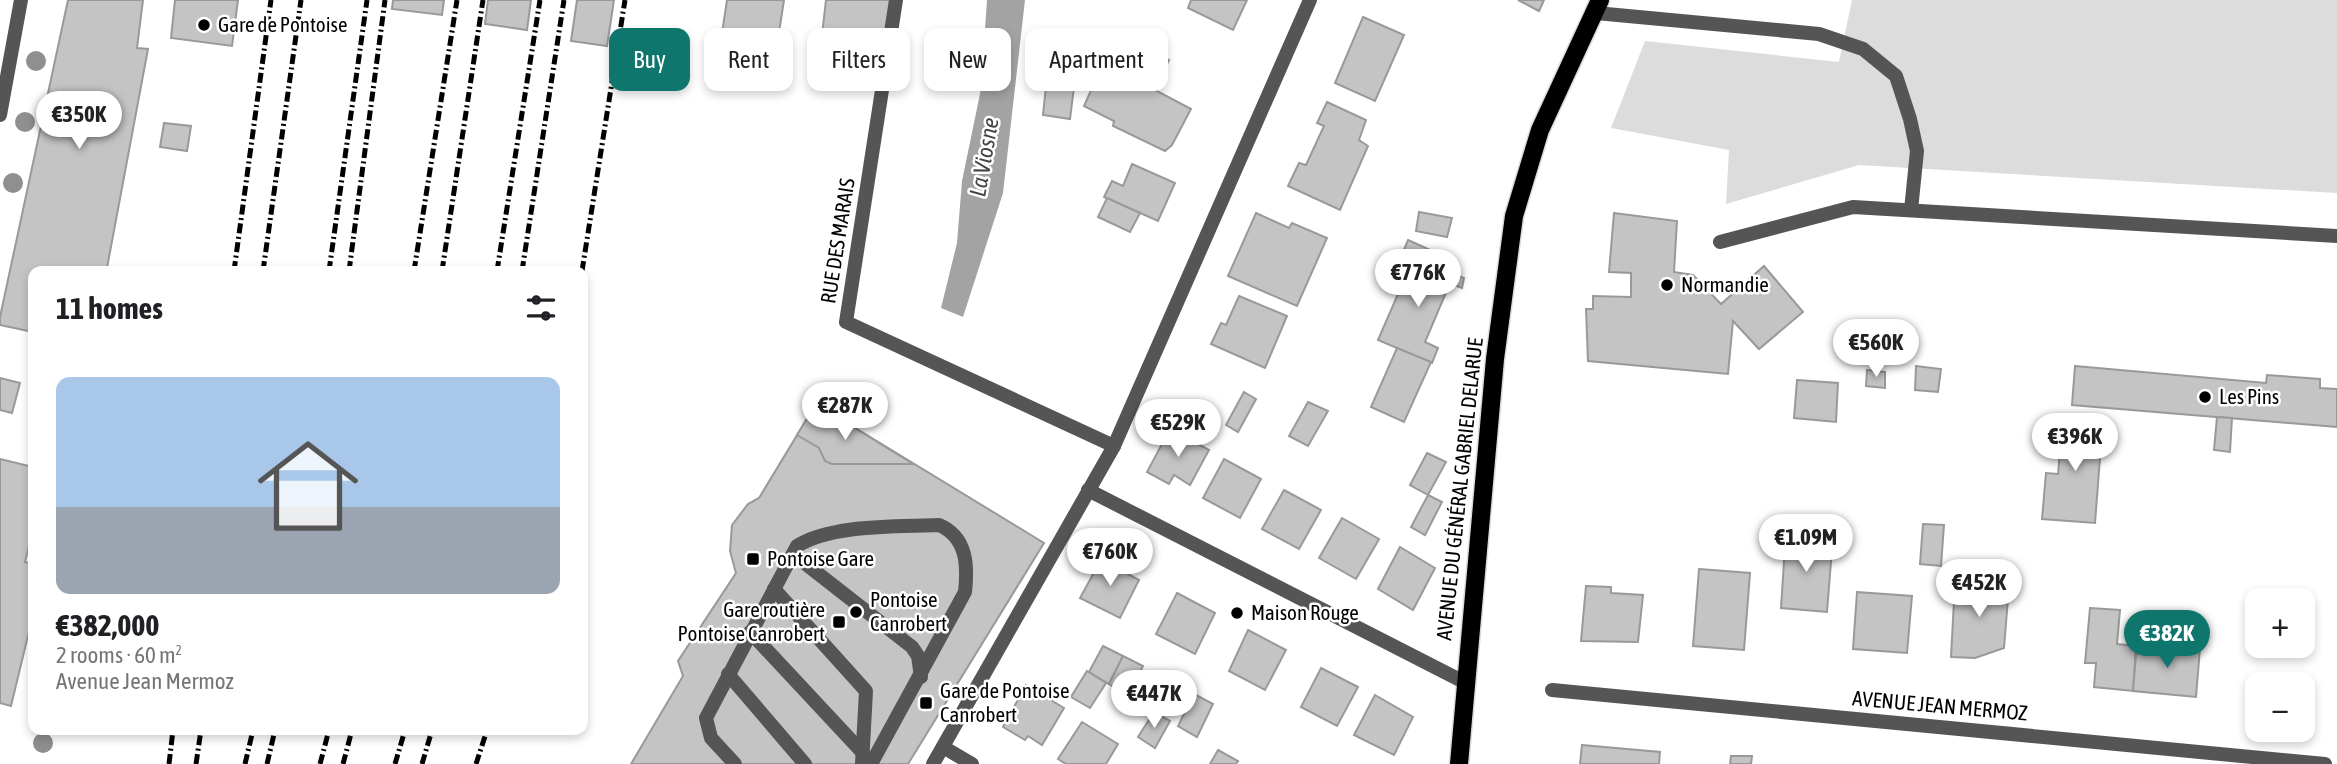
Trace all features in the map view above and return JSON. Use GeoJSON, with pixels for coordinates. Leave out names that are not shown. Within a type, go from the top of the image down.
{"type":"FeatureCollection","features":[{"type":"Feature","properties":{"kind":"main road","name":"AVENUE DU GÉNÉRAL GABRIEL DELARUE"},"geometry":{"type":"LineString","coordinates":[[1458,759],[1495,359],[1514,216],[1540,131],[1598,6]]}},
{"type":"Feature","properties":{"kind":"street"},"geometry":{"type":"LineString","coordinates":[[0,115],[21,0]]}},
{"type":"Feature","properties":{"kind":"street","name":"RUE DES MARAIS"},"geometry":{"type":"LineString","coordinates":[[896,0],[846,322],[1114,446]]}},
{"type":"Feature","properties":{"kind":"street"},"geometry":{"type":"LineString","coordinates":[[933,764],[1114,446],[1310,0]]}},
{"type":"Feature","properties":{"kind":"street"},"geometry":{"type":"LineString","coordinates":[[1598,6],[1819,34],[1863,49],[1896,76],[1909,118],[1917,151],[1912,211]]}},
{"type":"Feature","properties":{"kind":"street"},"geometry":{"type":"LineString","coordinates":[[1720,242],[1853,207],[2337,236]]}},
{"type":"Feature","properties":{"kind":"street"},"geometry":{"type":"LineString","coordinates":[[1088,490],[1464,682]]}},
{"type":"Feature","properties":{"kind":"street"},"geometry":{"type":"LineString","coordinates":[[735,764],[711,738],[706,718],[797,546],[812,536],[836,532],[939,526],[950,530],[965,554],[965,592],[921,677],[866,760]]}},
{"type":"Feature","properties":{"kind":"street"},"geometry":{"type":"LineString","coordinates":[[793,554],[912,647],[918,656],[921,677]]}},
{"type":"Feature","properties":{"kind":"street"},"geometry":{"type":"LineString","coordinates":[[774,589],[861,681],[866,691],[866,760]]}},
{"type":"Feature","properties":{"kind":"street"},"geometry":{"type":"LineString","coordinates":[[750,632],[866,760]]}},
{"type":"Feature","properties":{"kind":"street"},"geometry":{"type":"LineString","coordinates":[[727,674],[805,764]]}},
{"type":"Feature","properties":{"kind":"street","name":"AVENUE JEAN MERMOZ"},"geometry":{"type":"LineString","coordinates":[[1552,690],[2279,762],[2325,764]]}},
{"type":"Feature","properties":{"kind":"street"},"geometry":{"type":"LineString","coordinates":[[943,747],[972,764]]}},
{"type":"Feature","properties":{"kind":"shaded area"},"geometry":{"type":"Polygon","coordinates":[[[1852,0],[2337,0],[2337,193],[1859,165],[1726,204],[1729,150],[1611,128],[1645,41],[1839,62],[1852,0]]]}},
{"type":"Feature","properties":{"kind":"water","name":"La Viosne"},"geometry":{"type":"Polygon","coordinates":[[[987,0],[1025,0],[1003,193],[963,317],[941,308],[957,243],[962,181],[981,91],[1011,91],[1011,28],[985,28],[987,0]]]}},
{"type":"Feature","properties":{"kind":"building"},"geometry":{"type":"Polygon","coordinates":[[[68,0],[143,0],[137,48],[148,49],[107,266],[28,266],[28,331],[0,325],[68,0]]]}},
{"type":"Feature","properties":{"kind":"building","name":"Gare de Pontoise"},"geometry":{"type":"Polygon","coordinates":[[[175,0],[238,0],[232,46],[171,38],[175,0]]]}},
{"type":"Feature","properties":{"kind":"building"},"geometry":{"type":"Polygon","coordinates":[[[393,0],[444,0],[442,15],[392,9],[393,0]]]}},
{"type":"Feature","properties":{"kind":"building"},"geometry":{"type":"Polygon","coordinates":[[[488,0],[531,0],[527,30],[485,24],[488,0]]]}},
{"type":"Feature","properties":{"kind":"building"},"geometry":{"type":"Polygon","coordinates":[[[577,0],[614,0],[607,46],[571,41],[577,0]]]}},
{"type":"Feature","properties":{"kind":"building"},"geometry":{"type":"Polygon","coordinates":[[[727,0],[784,0],[780,28],[723,28],[727,0]]]}},
{"type":"Feature","properties":{"kind":"building"},"geometry":{"type":"Polygon","coordinates":[[[826,0],[890,0],[888,28],[823,28],[826,0]]]}},
{"type":"Feature","properties":{"kind":"building"},"geometry":{"type":"Polygon","coordinates":[[[1191,0],[1247,0],[1233,30],[1188,8],[1191,0]]]}},
{"type":"Feature","properties":{"kind":"building"},"geometry":{"type":"Polygon","coordinates":[[[1518,0],[1544,0],[1539,11],[1518,0]]]}},
{"type":"Feature","properties":{"kind":"building"},"geometry":{"type":"Polygon","coordinates":[[[1363,17],[1404,35],[1375,101],[1335,83],[1363,17]]]}},
{"type":"Feature","properties":{"kind":"building"},"geometry":{"type":"Polygon","coordinates":[[[1046,91],[1074,91],[1070,119],[1043,115],[1046,91]]]}},
{"type":"Feature","properties":{"kind":"building"},"geometry":{"type":"Polygon","coordinates":[[[1091,91],[1157,91],[1191,109],[1172,145],[1165,151],[1113,126],[1114,121],[1084,106],[1091,91]]]}},
{"type":"Feature","properties":{"kind":"building"},"geometry":{"type":"Polygon","coordinates":[[[1327,102],[1366,120],[1359,140],[1368,146],[1340,210],[1288,186],[1299,163],[1306,165],[1324,126],[1317,123],[1327,102]]]}},
{"type":"Feature","properties":{"kind":"building"},"geometry":{"type":"Polygon","coordinates":[[[164,123],[191,126],[187,151],[160,147],[164,123]]]}},
{"type":"Feature","properties":{"kind":"building"},"geometry":{"type":"Polygon","coordinates":[[[1132,164],[1175,183],[1158,221],[1104,197],[1112,181],[1123,186],[1132,164]]]}},
{"type":"Feature","properties":{"kind":"building"},"geometry":{"type":"Polygon","coordinates":[[[1107,198],[1140,213],[1130,232],[1098,217],[1107,198]]]}},
{"type":"Feature","properties":{"kind":"building"},"geometry":{"type":"Polygon","coordinates":[[[1419,212],[1452,218],[1447,237],[1416,231],[1419,212]]]}},
{"type":"Feature","properties":{"kind":"building"},"geometry":{"type":"Polygon","coordinates":[[[1256,213],[1289,228],[1292,223],[1327,238],[1297,306],[1228,276],[1256,213]]]}},
{"type":"Feature","properties":{"kind":"building","name":"Normandie"},"geometry":{"type":"Polygon","coordinates":[[[1614,213],[1677,221],[1674,272],[1693,275],[1721,304],[1764,266],[1803,312],[1759,349],[1733,321],[1728,374],[1588,361],[1586,309],[1593,309],[1593,296],[1631,297],[1631,273],[1609,272],[1614,213]]]}},
{"type":"Feature","properties":{"kind":"building"},"geometry":{"type":"Polygon","coordinates":[[[1408,240],[1439,254],[1434,266],[1403,252],[1408,240]]]}},
{"type":"Feature","properties":{"kind":"building"},"geometry":{"type":"Polygon","coordinates":[[[1414,257],[1464,278],[1462,288],[1450,283],[1425,342],[1438,348],[1432,363],[1378,340],[1414,257]]]}},
{"type":"Feature","properties":{"kind":"building"},"geometry":{"type":"Polygon","coordinates":[[[1239,296],[1287,316],[1265,368],[1211,344],[1221,323],[1226,325],[1239,296]]]}},
{"type":"Feature","properties":{"kind":"building"},"geometry":{"type":"Polygon","coordinates":[[[1397,348],[1431,362],[1404,422],[1371,407],[1397,348]]]}},
{"type":"Feature","properties":{"kind":"building"},"geometry":{"type":"Polygon","coordinates":[[[1916,366],[1941,369],[1938,392],[1915,390],[1916,366]]]}},
{"type":"Feature","properties":{"kind":"building","name":"Les Pins"},"geometry":{"type":"Polygon","coordinates":[[[2075,366],[2266,383],[2267,375],[2320,379],[2320,388],[2337,389],[2337,427],[2072,405],[2075,366]]]}},
{"type":"Feature","properties":{"kind":"building"},"geometry":{"type":"Polygon","coordinates":[[[1867,370],[1885,372],[1885,388],[1866,386],[1867,370]]]}},
{"type":"Feature","properties":{"kind":"building"},"geometry":{"type":"Polygon","coordinates":[[[0,378],[20,383],[12,413],[0,410],[0,378]]]}},
{"type":"Feature","properties":{"kind":"building"},"geometry":{"type":"Polygon","coordinates":[[[1797,380],[1838,383],[1836,422],[1794,418],[1797,380]]]}},
{"type":"Feature","properties":{"kind":"building"},"geometry":{"type":"Polygon","coordinates":[[[1244,392],[1256,399],[1238,432],[1226,425],[1244,392]]]}},
{"type":"Feature","properties":{"kind":"building"},"geometry":{"type":"Polygon","coordinates":[[[1308,402],[1328,411],[1308,446],[1289,436],[1308,402]]]}},
{"type":"Feature","properties":{"kind":"building","name":"Pontoise Canrobert"},"geometry":{"type":"Polygon","coordinates":[[[816,404],[1044,543],[908,764],[631,764],[683,676],[678,661],[736,573],[730,551],[732,525],[748,504],[759,498],[816,404]]]}},
{"type":"Feature","properties":{"kind":"building"},"geometry":{"type":"Polygon","coordinates":[[[816,404],[913,464],[832,464],[825,461],[819,448],[797,435],[816,404]]]}},
{"type":"Feature","properties":{"kind":"building"},"geometry":{"type":"Polygon","coordinates":[[[2063,416],[2103,419],[2095,523],[2042,519],[2046,473],[2058,474],[2063,416]]]}},
{"type":"Feature","properties":{"kind":"building"},"geometry":{"type":"Polygon","coordinates":[[[2217,417],[2232,418],[2230,452],[2214,450],[2217,417]]]}},
{"type":"Feature","properties":{"kind":"building"},"geometry":{"type":"Polygon","coordinates":[[[1170,429],[1209,450],[1190,485],[1174,475],[1169,484],[1147,472],[1170,429]]]}},
{"type":"Feature","properties":{"kind":"building"},"geometry":{"type":"Polygon","coordinates":[[[1427,453],[1446,462],[1428,495],[1410,485],[1427,453]]]}},
{"type":"Feature","properties":{"kind":"building"},"geometry":{"type":"Polygon","coordinates":[[[0,459],[28,466],[28,550],[25,562],[28,563],[28,636],[11,706],[0,703],[0,459]]]}},
{"type":"Feature","properties":{"kind":"building"},"geometry":{"type":"Polygon","coordinates":[[[1224,459],[1261,479],[1240,518],[1203,498],[1224,459]]]}},
{"type":"Feature","properties":{"kind":"building"},"geometry":{"type":"Polygon","coordinates":[[[1284,490],[1321,510],[1299,549],[1262,529],[1284,490]]]}},
{"type":"Feature","properties":{"kind":"building"},"geometry":{"type":"Polygon","coordinates":[[[1428,495],[1442,502],[1425,535],[1411,527],[1428,495]]]}},
{"type":"Feature","properties":{"kind":"building"},"geometry":{"type":"Polygon","coordinates":[[[1342,518],[1379,539],[1356,579],[1319,558],[1342,518]]]}},
{"type":"Feature","properties":{"kind":"building"},"geometry":{"type":"Polygon","coordinates":[[[1923,524],[1944,525],[1941,566],[1920,564],[1923,524]]]}},
{"type":"Feature","properties":{"kind":"building"},"geometry":{"type":"Polygon","coordinates":[[[1805,526],[1811,532],[1811,548],[1832,549],[1827,612],[1781,608],[1785,546],[1790,545],[1794,530],[1805,526]]]}},
{"type":"Feature","properties":{"kind":"building"},"geometry":{"type":"Polygon","coordinates":[[[1400,547],[1435,568],[1413,610],[1378,589],[1400,547]]]}},
{"type":"Feature","properties":{"kind":"building"},"geometry":{"type":"Polygon","coordinates":[[[1103,556],[1124,566],[1122,571],[1139,580],[1120,618],[1080,598],[1103,556]]]}},
{"type":"Feature","properties":{"kind":"building"},"geometry":{"type":"Polygon","coordinates":[[[1699,569],[1750,573],[1744,650],[1693,646],[1699,569]]]}},
{"type":"Feature","properties":{"kind":"building"},"geometry":{"type":"Polygon","coordinates":[[[1955,582],[2009,586],[2004,648],[1975,658],[1951,657],[1955,582]]]}},
{"type":"Feature","properties":{"kind":"building"},"geometry":{"type":"Polygon","coordinates":[[[1586,586],[1611,587],[1611,593],[1643,595],[1638,642],[1581,641],[1586,586]]]}},
{"type":"Feature","properties":{"kind":"building"},"geometry":{"type":"Polygon","coordinates":[[[1857,592],[1912,596],[1907,653],[1853,649],[1857,592]]]}},
{"type":"Feature","properties":{"kind":"building"},"geometry":{"type":"Polygon","coordinates":[[[1177,593],[1215,613],[1195,654],[1156,634],[1177,593]]]}},
{"type":"Feature","properties":{"kind":"building"},"geometry":{"type":"Polygon","coordinates":[[[2090,608],[2120,610],[2117,644],[2136,646],[2133,691],[2094,687],[2096,663],[2085,663],[2090,608]]]}},
{"type":"Feature","properties":{"kind":"building"},"geometry":{"type":"Polygon","coordinates":[[[1248,630],[1286,650],[1265,690],[1229,671],[1248,630]]]}},
{"type":"Feature","properties":{"kind":"building"},"geometry":{"type":"Polygon","coordinates":[[[2137,643],[2200,648],[2196,697],[2133,691],[2137,643]]]}},
{"type":"Feature","properties":{"kind":"building"},"geometry":{"type":"Polygon","coordinates":[[[1103,646],[1123,656],[1109,684],[1089,672],[1103,646]]]}},
{"type":"Feature","properties":{"kind":"building"},"geometry":{"type":"Polygon","coordinates":[[[1123,656],[1143,666],[1128,696],[1109,684],[1123,656]]]}},
{"type":"Feature","properties":{"kind":"building"},"geometry":{"type":"Polygon","coordinates":[[[1321,668],[1358,687],[1337,726],[1301,707],[1321,668]]]}},
{"type":"Feature","properties":{"kind":"building"},"geometry":{"type":"Polygon","coordinates":[[[1087,671],[1106,683],[1090,708],[1071,697],[1087,671]]]}},
{"type":"Feature","properties":{"kind":"building"},"geometry":{"type":"Polygon","coordinates":[[[1026,685],[1064,708],[1042,745],[1028,736],[1025,740],[1003,727],[1026,685]]]}},
{"type":"Feature","properties":{"kind":"building"},"geometry":{"type":"Polygon","coordinates":[[[1194,694],[1213,704],[1197,737],[1178,726],[1194,694]]]}},
{"type":"Feature","properties":{"kind":"building"},"geometry":{"type":"Polygon","coordinates":[[[1375,695],[1413,717],[1394,755],[1354,735],[1375,695]]]}},
{"type":"Feature","properties":{"kind":"building"},"geometry":{"type":"Polygon","coordinates":[[[1154,712],[1170,721],[1155,748],[1138,737],[1154,712]]]}},
{"type":"Feature","properties":{"kind":"building"},"geometry":{"type":"Polygon","coordinates":[[[1082,722],[1118,744],[1106,764],[1066,764],[1058,759],[1082,722]]]}},
{"type":"Feature","properties":{"kind":"building"},"geometry":{"type":"Polygon","coordinates":[[[1582,745],[1660,752],[1659,764],[1580,764],[1582,745]]]}},
{"type":"Feature","properties":{"kind":"building"},"geometry":{"type":"Polygon","coordinates":[[[1218,750],[1238,761],[1236,764],[1210,764],[1218,750]]]}},
{"type":"Feature","properties":{"kind":"building"},"geometry":{"type":"Polygon","coordinates":[[[1731,756],[1752,756],[1751,764],[1730,764],[1731,756]]]}},
{"type":"Feature","properties":{"kind":"railway"},"geometry":{"type":"LineString","coordinates":[[235,266],[271,0]]}},
{"type":"Feature","properties":{"kind":"railway"},"geometry":{"type":"LineString","coordinates":[[264,266],[301,0]]}},
{"type":"Feature","properties":{"kind":"railway"},"geometry":{"type":"LineString","coordinates":[[330,266],[367,0]]}},
{"type":"Feature","properties":{"kind":"railway"},"geometry":{"type":"LineString","coordinates":[[350,266],[385,0]]}},
{"type":"Feature","properties":{"kind":"railway"},"geometry":{"type":"LineString","coordinates":[[415,266],[457,0]]}},
{"type":"Feature","properties":{"kind":"railway"},"geometry":{"type":"LineString","coordinates":[[443,266],[483,0]]}},
{"type":"Feature","properties":{"kind":"railway"},"geometry":{"type":"LineString","coordinates":[[498,266],[540,0]]}},
{"type":"Feature","properties":{"kind":"railway"},"geometry":{"type":"LineString","coordinates":[[523,266],[564,0]]}},
{"type":"Feature","properties":{"kind":"railway"},"geometry":{"type":"LineString","coordinates":[[583,266],[625,0]]}},
{"type":"Feature","properties":{"kind":"railway"},"geometry":{"type":"LineString","coordinates":[[169,764],[172,735]]}},
{"type":"Feature","properties":{"kind":"railway"},"geometry":{"type":"LineString","coordinates":[[196,764],[200,735]]}},
{"type":"Feature","properties":{"kind":"railway"},"geometry":{"type":"LineString","coordinates":[[245,764],[252,735]]}},
{"type":"Feature","properties":{"kind":"railway"},"geometry":{"type":"LineString","coordinates":[[267,764],[274,735]]}},
{"type":"Feature","properties":{"kind":"railway"},"geometry":{"type":"LineString","coordinates":[[320,764],[328,735]]}},
{"type":"Feature","properties":{"kind":"railway"},"geometry":{"type":"LineString","coordinates":[[343,764],[351,735]]}},
{"type":"Feature","properties":{"kind":"railway"},"geometry":{"type":"LineString","coordinates":[[395,764],[404,735]]}},
{"type":"Feature","properties":{"kind":"railway"},"geometry":{"type":"LineString","coordinates":[[422,764],[431,735]]}},
{"type":"Feature","properties":{"kind":"railway"},"geometry":{"type":"LineString","coordinates":[[476,764],[485,735]]}},
{"type":"Feature","properties":{"kind":"place","name":"Gare de Pontoise"},"geometry":{"type":"Point","coordinates":[204,25]}},
{"type":"Feature","properties":{"kind":"place","name":"Normandie"},"geometry":{"type":"Point","coordinates":[1667,285]}},
{"type":"Feature","properties":{"kind":"place","name":"Les Pins"},"geometry":{"type":"Point","coordinates":[2205,397]}},
{"type":"Feature","properties":{"kind":"place","name":"Pontoise Gare"},"geometry":{"type":"Point","coordinates":[753,559]}},
{"type":"Feature","properties":{"kind":"place","name":"Pontoise Canrobert"},"geometry":{"type":"Point","coordinates":[856,612]}},
{"type":"Feature","properties":{"kind":"place","name":"Maison Rouge"},"geometry":{"type":"Point","coordinates":[1237,613]}},
{"type":"Feature","properties":{"kind":"place","name":"Gare routière Pontoise Canrobert"},"geometry":{"type":"Point","coordinates":[839,622]}},
{"type":"Feature","properties":{"kind":"place","name":"Gare de Pontoise Canrobert"},"geometry":{"type":"Point","coordinates":[926,703]}}]}
